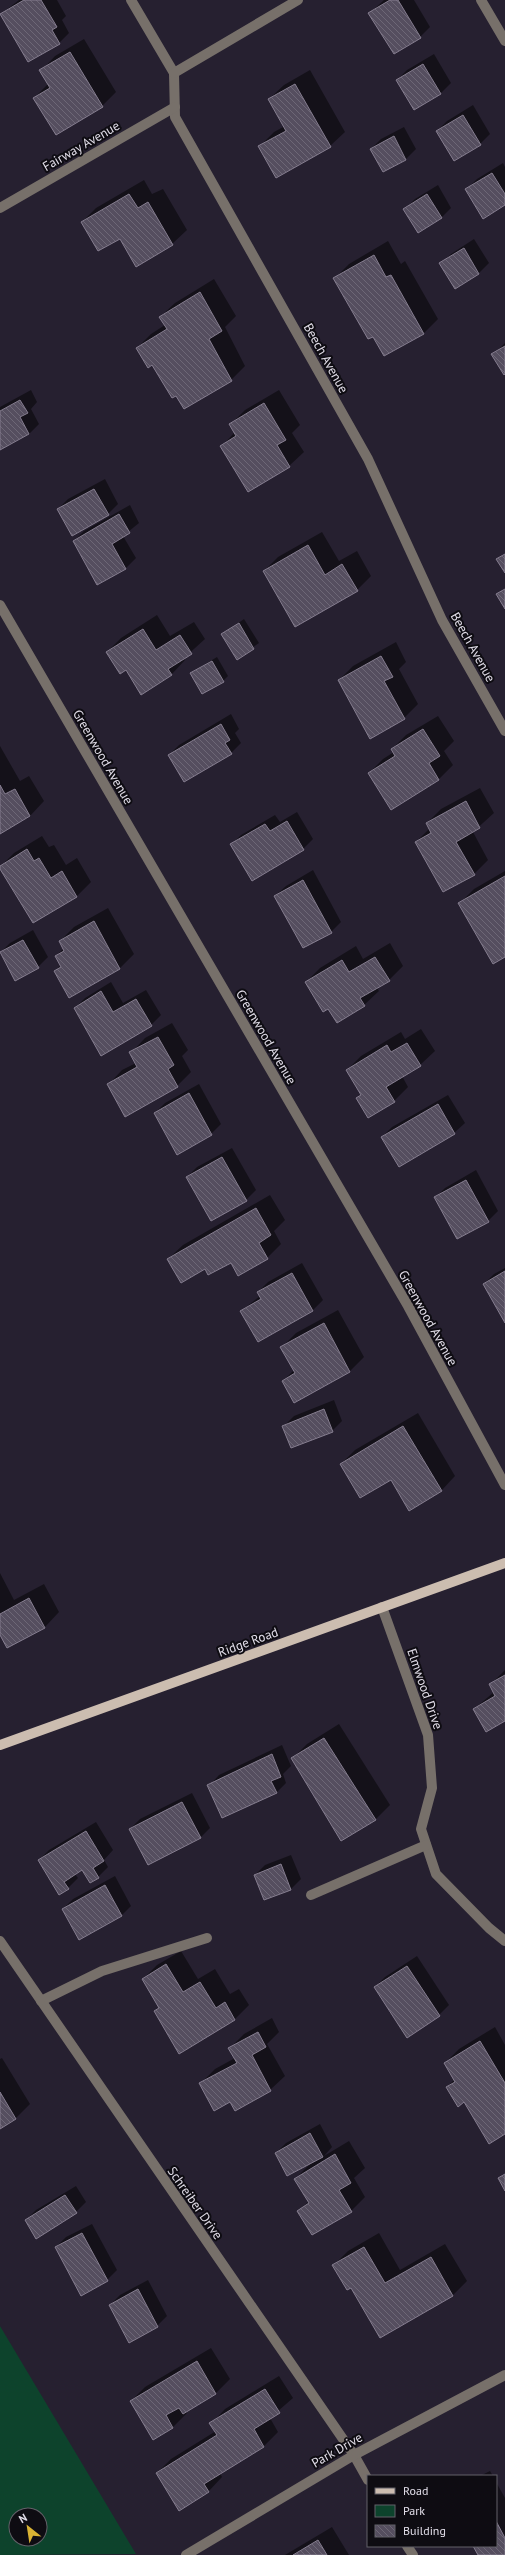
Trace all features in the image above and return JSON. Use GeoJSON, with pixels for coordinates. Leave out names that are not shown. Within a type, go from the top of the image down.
{"type":"FeatureCollection","features":[{"type":"Feature","properties":{"kind":"main road","name":"Ridge Road"},"geometry":{"type":"LineString","coordinates":[[0,1744],[505,1563]]}},
{"type":"Feature","properties":{"kind":"street","name":"Beech Avenue"},"geometry":{"type":"LineString","coordinates":[[131,0],[174,73],[175,117],[368,459],[442,620],[505,731]]}},
{"type":"Feature","properties":{"kind":"street"},"geometry":{"type":"LineString","coordinates":[[174,73],[298,0]]}},
{"type":"Feature","properties":{"kind":"street"},"geometry":{"type":"LineString","coordinates":[[482,0],[505,41]]}},
{"type":"Feature","properties":{"kind":"street","name":"Fairway Avenue"},"geometry":{"type":"LineString","coordinates":[[0,208],[175,107]]}},
{"type":"Feature","properties":{"kind":"street","name":"Greenwood Avenue"},"geometry":{"type":"LineString","coordinates":[[0,605],[408,1306],[505,1485]]}},
{"type":"Feature","properties":{"kind":"street","name":"Elmwood Drive"},"geometry":{"type":"LineString","coordinates":[[382,1607],[428,1735],[432,1788],[421,1829],[436,1874],[489,1928],[505,1941]]}},
{"type":"Feature","properties":{"kind":"street"},"geometry":{"type":"LineString","coordinates":[[311,1895],[426,1845]]}},
{"type":"Feature","properties":{"kind":"street"},"geometry":{"type":"LineString","coordinates":[[41,2001],[102,1971],[207,1938]]}},
{"type":"Feature","properties":{"kind":"street","name":"Schreiber Drive"},"geometry":{"type":"LineString","coordinates":[[0,1941],[354,2455],[367,2478]]}},
{"type":"Feature","properties":{"kind":"street","name":"Park Drive"},"geometry":{"type":"LineString","coordinates":[[186,2555],[354,2455],[505,2375]]}},
{"type":"Feature","properties":{"kind":"green space"},"geometry":{"type":"Polygon","coordinates":[[[0,2326],[136,2554],[0,2555],[0,2326]]]}},
{"type":"Feature","properties":{"kind":"building"},"geometry":{"type":"Polygon","coordinates":[[[24,0],[41,0],[57,27],[52,30],[60,44],[28,62],[0,14],[24,0]]]}},
{"type":"Feature","properties":{"kind":"building"},"geometry":{"type":"Polygon","coordinates":[[[390,0],[398,0],[421,38],[394,54],[368,13],[390,0]]]}},
{"type":"Feature","properties":{"kind":"building"},"geometry":{"type":"Polygon","coordinates":[[[70,52],[103,107],[56,135],[33,98],[50,88],[39,70],[70,52]]]}},
{"type":"Feature","properties":{"kind":"building"},"geometry":{"type":"Polygon","coordinates":[[[423,64],[441,94],[414,110],[396,80],[423,64]]]}},
{"type":"Feature","properties":{"kind":"building"},"geometry":{"type":"Polygon","coordinates":[[[295,84],[331,147],[276,178],[258,146],[286,131],[268,99],[295,84]]]}},
{"type":"Feature","properties":{"kind":"building"},"geometry":{"type":"Polygon","coordinates":[[[463,115],[481,145],[454,161],[436,131],[463,115]]]}},
{"type":"Feature","properties":{"kind":"building"},"geometry":{"type":"Polygon","coordinates":[[[394,136],[406,160],[383,172],[370,149],[394,136]]]}},
{"type":"Feature","properties":{"kind":"building"},"geometry":{"type":"Polygon","coordinates":[[[492,173],[505,194],[505,205],[483,219],[465,189],[492,173]]]}},
{"type":"Feature","properties":{"kind":"building"},"geometry":{"type":"Polygon","coordinates":[[[129,194],[138,208],[148,202],[173,245],[136,267],[120,239],[98,251],[81,222],[129,194]]]}},
{"type":"Feature","properties":{"kind":"building"},"geometry":{"type":"Polygon","coordinates":[[[427,194],[442,218],[418,233],[403,209],[427,194]]]}},
{"type":"Feature","properties":{"kind":"building"},"geometry":{"type":"Polygon","coordinates":[[[464,248],[479,274],[455,289],[439,263],[464,248]]]}},
{"type":"Feature","properties":{"kind":"building"},"geometry":{"type":"Polygon","coordinates":[[[374,255],[386,277],[391,275],[424,334],[384,356],[373,337],[368,339],[333,278],[374,255]]]}},
{"type":"Feature","properties":{"kind":"building"},"geometry":{"type":"Polygon","coordinates":[[[200,292],[222,331],[209,339],[232,381],[184,409],[176,396],[172,398],[152,365],[148,368],[136,348],[167,329],[159,317],[200,292]]]}},
{"type":"Feature","properties":{"kind":"building"},"geometry":{"type":"Polygon","coordinates":[[[505,346],[505,374],[504,375],[491,354],[505,346]]]}},
{"type":"Feature","properties":{"kind":"building"},"geometry":{"type":"Polygon","coordinates":[[[20,400],[28,413],[20,417],[29,434],[0,450],[0,411],[20,400]]]}},
{"type":"Feature","properties":{"kind":"building"},"geometry":{"type":"Polygon","coordinates":[[[264,403],[286,440],[277,445],[290,467],[248,492],[220,446],[236,436],[229,424],[264,403]]]}},
{"type":"Feature","properties":{"kind":"building"},"geometry":{"type":"Polygon","coordinates":[[[94,489],[109,515],[72,536],[57,509],[94,489]]]}},
{"type":"Feature","properties":{"kind":"building"},"geometry":{"type":"Polygon","coordinates":[[[119,514],[130,533],[112,544],[126,569],[97,585],[73,541],[119,514]]]}},
{"type":"Feature","properties":{"kind":"building"},"geometry":{"type":"Polygon","coordinates":[[[308,545],[325,575],[342,564],[358,591],[295,627],[263,571],[308,545]]]}},
{"type":"Feature","properties":{"kind":"building"},"geometry":{"type":"Polygon","coordinates":[[[505,554],[505,573],[496,559],[505,554]]]}},
{"type":"Feature","properties":{"kind":"building"},"geometry":{"type":"Polygon","coordinates":[[[505,589],[505,609],[496,594],[505,589]]]}},
{"type":"Feature","properties":{"kind":"building"},"geometry":{"type":"Polygon","coordinates":[[[239,623],[254,649],[237,660],[221,634],[239,623]]]}},
{"type":"Feature","properties":{"kind":"building"},"geometry":{"type":"Polygon","coordinates":[[[143,629],[156,650],[180,635],[192,654],[168,669],[172,675],[141,695],[126,670],[120,674],[106,652],[143,629]]]}},
{"type":"Feature","properties":{"kind":"building"},"geometry":{"type":"Polygon","coordinates":[[[381,656],[393,677],[384,681],[405,719],[370,739],[338,680],[381,656]]]}},
{"type":"Feature","properties":{"kind":"building"},"geometry":{"type":"Polygon","coordinates":[[[212,661],[224,682],[202,694],[190,673],[212,661]]]}},
{"type":"Feature","properties":{"kind":"building"},"geometry":{"type":"Polygon","coordinates":[[[221,724],[230,740],[225,743],[232,754],[184,782],[168,755],[221,724]]]}},
{"type":"Feature","properties":{"kind":"building"},"geometry":{"type":"Polygon","coordinates":[[[423,729],[440,756],[429,763],[439,780],[391,810],[368,773],[395,756],[391,749],[423,729]]]}},
{"type":"Feature","properties":{"kind":"building"},"geometry":{"type":"Polygon","coordinates":[[[0,785],[5,794],[15,789],[30,816],[0,834],[0,785]]]}},
{"type":"Feature","properties":{"kind":"building"},"geometry":{"type":"Polygon","coordinates":[[[466,801],[480,828],[456,842],[475,875],[443,892],[415,842],[431,833],[426,823],[466,801]]]}},
{"type":"Feature","properties":{"kind":"building"},"geometry":{"type":"Polygon","coordinates":[[[287,821],[304,850],[252,881],[230,844],[265,824],[270,831],[287,821]]]}},
{"type":"Feature","properties":{"kind":"building"},"geometry":{"type":"Polygon","coordinates":[[[27,849],[34,861],[39,858],[51,878],[62,871],[77,897],[33,923],[0,869],[0,866],[27,849]]]}},
{"type":"Feature","properties":{"kind":"building"},"geometry":{"type":"Polygon","coordinates":[[[505,876],[505,957],[493,964],[458,903],[505,876]]]}},
{"type":"Feature","properties":{"kind":"building"},"geometry":{"type":"Polygon","coordinates":[[[303,880],[332,933],[303,948],[274,896],[303,880]]]}},
{"type":"Feature","properties":{"kind":"building"},"geometry":{"type":"Polygon","coordinates":[[[94,921],[120,969],[69,998],[54,971],[61,967],[55,956],[64,951],[59,941],[94,921]]]}},
{"type":"Feature","properties":{"kind":"building"},"geometry":{"type":"Polygon","coordinates":[[[23,940],[39,968],[15,981],[0,952],[23,940]]]}},
{"type":"Feature","properties":{"kind":"building"},"geometry":{"type":"Polygon","coordinates":[[[375,957],[390,981],[360,998],[365,1006],[337,1023],[328,1009],[323,1012],[305,982],[342,960],[349,972],[375,957]]]}},
{"type":"Feature","properties":{"kind":"building"},"geometry":{"type":"Polygon","coordinates":[[[101,991],[113,1012],[136,999],[152,1026],[101,1056],[74,1008],[101,991]]]}},
{"type":"Feature","properties":{"kind":"building"},"geometry":{"type":"Polygon","coordinates":[[[158,1037],[174,1065],[168,1069],[178,1087],[125,1117],[107,1084],[137,1067],[129,1052],[158,1037]]]}},
{"type":"Feature","properties":{"kind":"building"},"geometry":{"type":"Polygon","coordinates":[[[407,1043],[421,1066],[386,1087],[395,1102],[368,1118],[356,1098],[361,1095],[346,1070],[387,1045],[391,1052],[407,1043]]]}},
{"type":"Feature","properties":{"kind":"building"},"geometry":{"type":"Polygon","coordinates":[[[189,1093],[212,1135],[177,1155],[154,1113],[189,1093]]]}},
{"type":"Feature","properties":{"kind":"building"},"geometry":{"type":"Polygon","coordinates":[[[438,1104],[455,1134],[399,1167],[381,1137],[438,1104]]]}},
{"type":"Feature","properties":{"kind":"building"},"geometry":{"type":"Polygon","coordinates":[[[222,1157],[247,1201],[211,1221],[186,1177],[222,1157]]]}},
{"type":"Feature","properties":{"kind":"building"},"geometry":{"type":"Polygon","coordinates":[[[466,1180],[489,1222],[457,1239],[434,1197],[466,1180]]]}},
{"type":"Feature","properties":{"kind":"building"},"geometry":{"type":"Polygon","coordinates":[[[256,1208],[271,1235],[259,1243],[268,1259],[238,1276],[231,1263],[208,1275],[205,1269],[181,1283],[167,1259],[256,1208]]]}},
{"type":"Feature","properties":{"kind":"building"},"geometry":{"type":"Polygon","coordinates":[[[505,1271],[505,1323],[483,1284],[505,1271]]]}},
{"type":"Feature","properties":{"kind":"building"},"geometry":{"type":"Polygon","coordinates":[[[292,1273],[313,1311],[258,1342],[240,1311],[261,1299],[257,1292],[292,1273]]]}},
{"type":"Feature","properties":{"kind":"building"},"geometry":{"type":"Polygon","coordinates":[[[324,1323],[350,1372],[294,1403],[282,1381],[295,1373],[280,1347],[324,1323]]]}},
{"type":"Feature","properties":{"kind":"building"},"geometry":{"type":"Polygon","coordinates":[[[324,1409],[333,1432],[291,1448],[282,1426],[324,1409]]]}},
{"type":"Feature","properties":{"kind":"building"},"geometry":{"type":"Polygon","coordinates":[[[403,1426],[442,1491],[409,1511],[391,1480],[360,1498],[340,1464],[403,1426]]]}},
{"type":"Feature","properties":{"kind":"building"},"geometry":{"type":"Polygon","coordinates":[[[29,1598],[45,1628],[7,1648],[0,1635],[0,1614],[29,1598]]]}},
{"type":"Feature","properties":{"kind":"building"},"geometry":{"type":"Polygon","coordinates":[[[505,1675],[505,1721],[486,1732],[473,1709],[495,1696],[489,1684],[505,1675]]]}},
{"type":"Feature","properties":{"kind":"building"},"geometry":{"type":"Polygon","coordinates":[[[324,1738],[376,1820],[341,1841],[291,1758],[324,1738]]]}},
{"type":"Feature","properties":{"kind":"building"},"geometry":{"type":"Polygon","coordinates":[[[272,1754],[281,1777],[271,1781],[277,1793],[222,1818],[207,1785],[272,1754]]]}},
{"type":"Feature","properties":{"kind":"building"},"geometry":{"type":"Polygon","coordinates":[[[182,1802],[201,1838],[148,1865],[129,1829],[182,1802]]]}},
{"type":"Feature","properties":{"kind":"building"},"geometry":{"type":"Polygon","coordinates":[[[86,1831],[104,1861],[93,1868],[99,1878],[90,1883],[82,1870],[64,1882],[69,1889],[59,1895],[38,1860],[86,1831]]]}},
{"type":"Feature","properties":{"kind":"building"},"geometry":{"type":"Polygon","coordinates":[[[281,1864],[291,1890],[264,1900],[254,1875],[281,1864]]]}},
{"type":"Feature","properties":{"kind":"building"},"geometry":{"type":"Polygon","coordinates":[[[105,1885],[122,1916],[79,1940],[62,1909],[105,1885]]]}},
{"type":"Feature","properties":{"kind":"building"},"geometry":{"type":"Polygon","coordinates":[[[166,1964],[183,1992],[200,1982],[216,2008],[225,2002],[235,2020],[179,2054],[154,2011],[159,2008],[142,1979],[166,1964]]]}},
{"type":"Feature","properties":{"kind":"building"},"geometry":{"type":"Polygon","coordinates":[[[407,1966],[440,2016],[407,2038],[374,1987],[407,1966]]]}},
{"type":"Feature","properties":{"kind":"building"},"geometry":{"type":"Polygon","coordinates":[[[258,2032],[266,2047],[252,2055],[271,2091],[235,2111],[230,2102],[214,2111],[199,2083],[237,2063],[228,2048],[258,2032]]]}},
{"type":"Feature","properties":{"kind":"building"},"geometry":{"type":"Polygon","coordinates":[[[480,2041],[505,2083],[505,2134],[489,2144],[464,2102],[458,2107],[446,2087],[455,2082],[444,2063],[480,2041]]]}},
{"type":"Feature","properties":{"kind":"building"},"geometry":{"type":"Polygon","coordinates":[[[0,2092],[16,2119],[0,2129],[0,2092]]]}},
{"type":"Feature","properties":{"kind":"building"},"geometry":{"type":"Polygon","coordinates":[[[310,2133],[323,2157],[287,2176],[275,2153],[310,2133]]]}},
{"type":"Feature","properties":{"kind":"building"},"geometry":{"type":"Polygon","coordinates":[[[335,2154],[351,2183],[339,2190],[352,2212],[312,2235],[297,2211],[309,2203],[294,2179],[335,2154]]]}},
{"type":"Feature","properties":{"kind":"building"},"geometry":{"type":"Polygon","coordinates":[[[505,2174],[505,2191],[498,2178],[505,2174]]]}},
{"type":"Feature","properties":{"kind":"building"},"geometry":{"type":"Polygon","coordinates":[[[65,2195],[77,2213],[36,2239],[25,2220],[65,2195]]]}},
{"type":"Feature","properties":{"kind":"building"},"geometry":{"type":"Polygon","coordinates":[[[82,2233],[108,2281],[81,2296],[55,2247],[82,2233]]]}},
{"type":"Feature","properties":{"kind":"building"},"geometry":{"type":"Polygon","coordinates":[[[364,2247],[385,2283],[431,2257],[453,2296],[380,2338],[351,2288],[347,2290],[332,2265],[364,2247]]]}},
{"type":"Feature","properties":{"kind":"building"},"geometry":{"type":"Polygon","coordinates":[[[138,2289],[158,2327],[129,2343],[109,2305],[138,2289]]]}},
{"type":"Feature","properties":{"kind":"building"},"geometry":{"type":"Polygon","coordinates":[[[197,2361],[216,2394],[183,2414],[179,2408],[166,2415],[173,2428],[153,2440],[130,2401],[197,2361]]]}},
{"type":"Feature","properties":{"kind":"building"},"geometry":{"type":"Polygon","coordinates":[[[265,2389],[280,2413],[254,2429],[264,2447],[204,2484],[209,2492],[179,2511],[156,2473],[217,2435],[209,2423],[265,2389]]]}},
{"type":"Feature","properties":{"kind":"building"},"geometry":{"type":"Polygon","coordinates":[[[497,2523],[505,2538],[505,2555],[478,2555],[474,2547],[497,2547],[497,2523]]]}},
{"type":"Feature","properties":{"kind":"building"},"geometry":{"type":"Polygon","coordinates":[[[318,2540],[327,2555],[293,2555],[318,2540]]]}}]}
